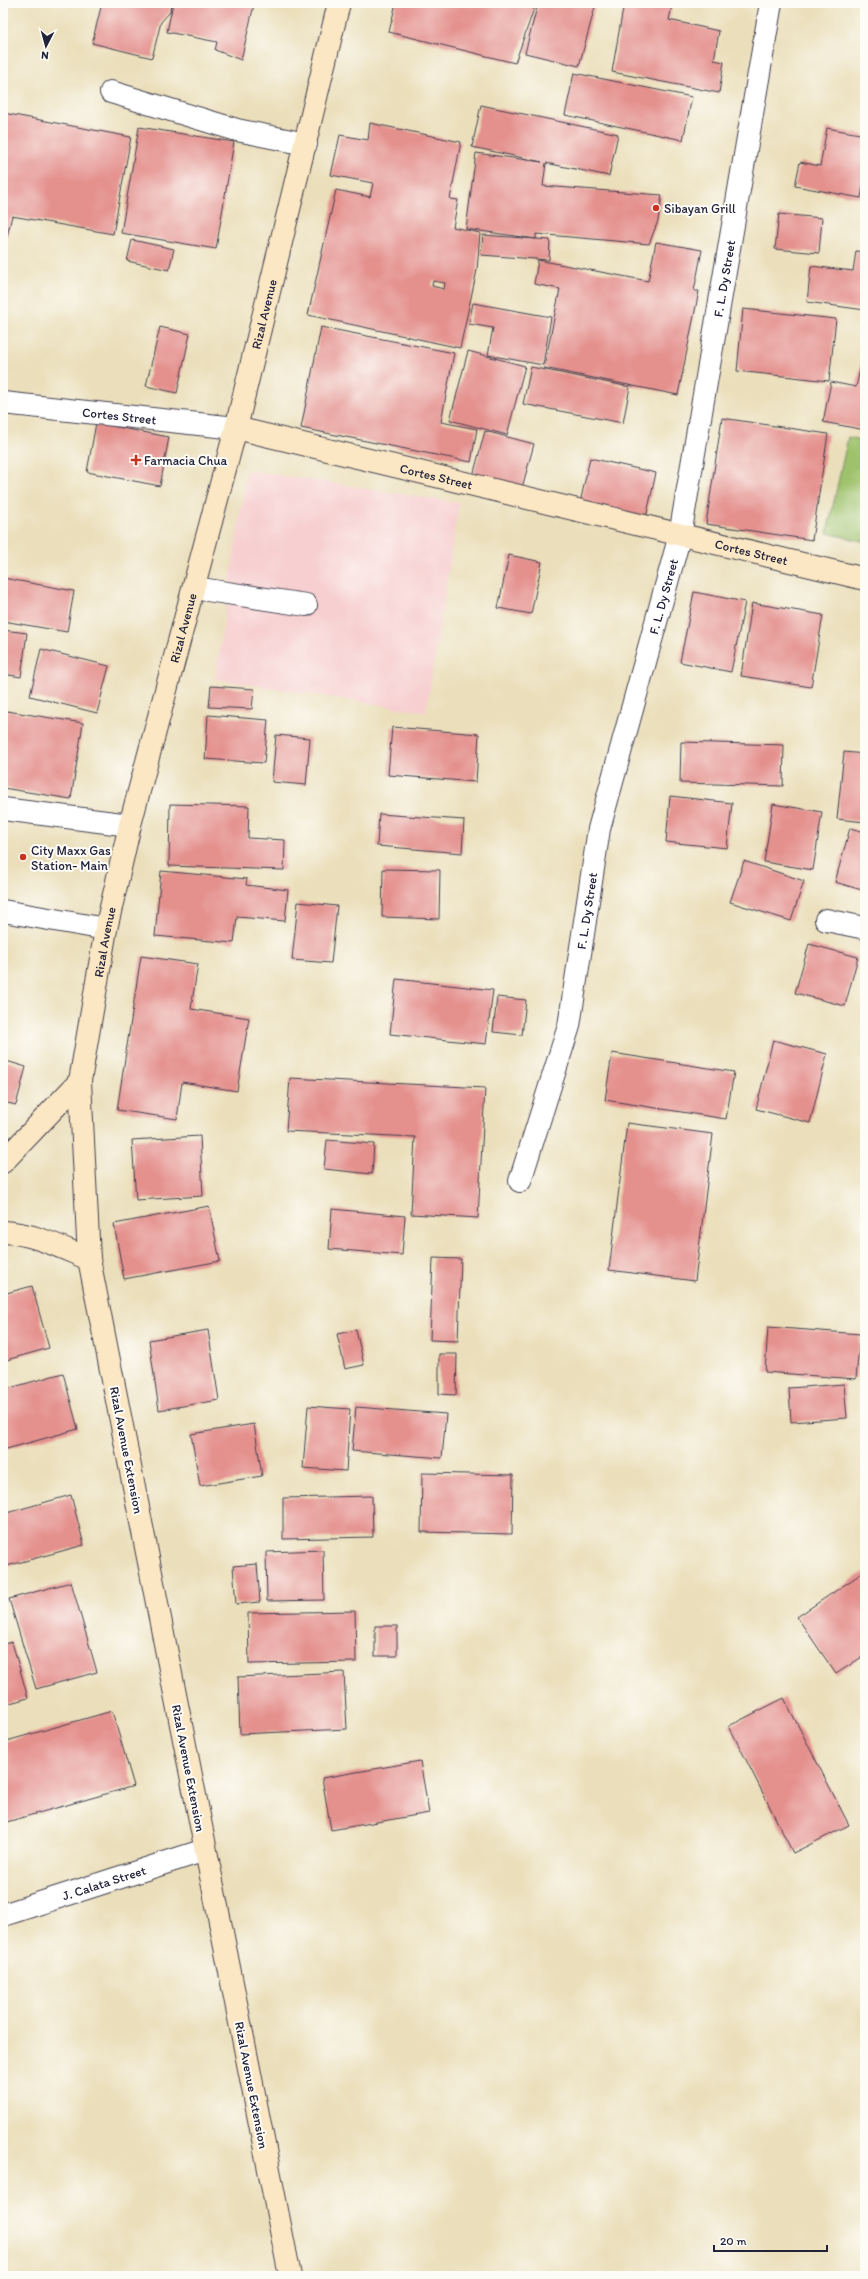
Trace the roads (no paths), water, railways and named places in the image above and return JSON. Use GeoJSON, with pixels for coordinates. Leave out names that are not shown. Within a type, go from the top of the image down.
{"type":"FeatureCollection","features":[{"type":"Feature","properties":{"kind":"main road","name":"Rizal Avenue"},"geometry":{"type":"LineString","coordinates":[[89,1259],[80,1081],[106,929],[130,824],[236,428],[339,3]]}},
{"type":"Feature","properties":{"kind":"main road","name":"Cortes Street"},"geometry":{"type":"LineString","coordinates":[[236,428],[865,579]]}},
{"type":"Feature","properties":{"kind":"main road"},"geometry":{"type":"LineString","coordinates":[[3,1162],[80,1081]]}},
{"type":"Feature","properties":{"kind":"main road"},"geometry":{"type":"LineString","coordinates":[[3,1232],[45,1241],[89,1259]]}},
{"type":"Feature","properties":{"kind":"main road","name":"Rizal Avenue Extension"},"geometry":{"type":"LineString","coordinates":[[89,1259],[290,2276]]}},
{"type":"Feature","properties":{"kind":"street","name":"F. L. Dy Street"},"geometry":{"type":"LineString","coordinates":[[520,1181],[569,1026],[599,829],[680,535],[771,3]]}},
{"type":"Feature","properties":{"kind":"street"},"geometry":{"type":"LineString","coordinates":[[111,92],[237,130],[306,144]]}},
{"type":"Feature","properties":{"kind":"street","name":"Cortes Street"},"geometry":{"type":"LineString","coordinates":[[3,402],[236,428]]}},
{"type":"Feature","properties":{"kind":"street"},"geometry":{"type":"LineString","coordinates":[[194,588],[306,605]]}},
{"type":"Feature","properties":{"kind":"street"},"geometry":{"type":"LineString","coordinates":[[3,809],[130,824]]}},
{"type":"Feature","properties":{"kind":"street"},"geometry":{"type":"LineString","coordinates":[[3,911],[106,929]]}},
{"type":"Feature","properties":{"kind":"street"},"geometry":{"type":"LineString","coordinates":[[826,920],[865,928]]}},
{"type":"Feature","properties":{"kind":"street","name":"J. Calata Street"},"geometry":{"type":"LineString","coordinates":[[3,1915],[205,1850]]}},
{"type":"Feature","properties":{"kind":"place","name":"Sibayan Grill"},"geometry":{"type":"Point","coordinates":[656,208]}},
{"type":"Feature","properties":{"kind":"place","name":"Farmacia Chua"},"geometry":{"type":"Point","coordinates":[136,460]}},
{"type":"Feature","properties":{"kind":"place","name":"City Maxx Gas Station- Main"},"geometry":{"type":"Point","coordinates":[23,857]}}]}
